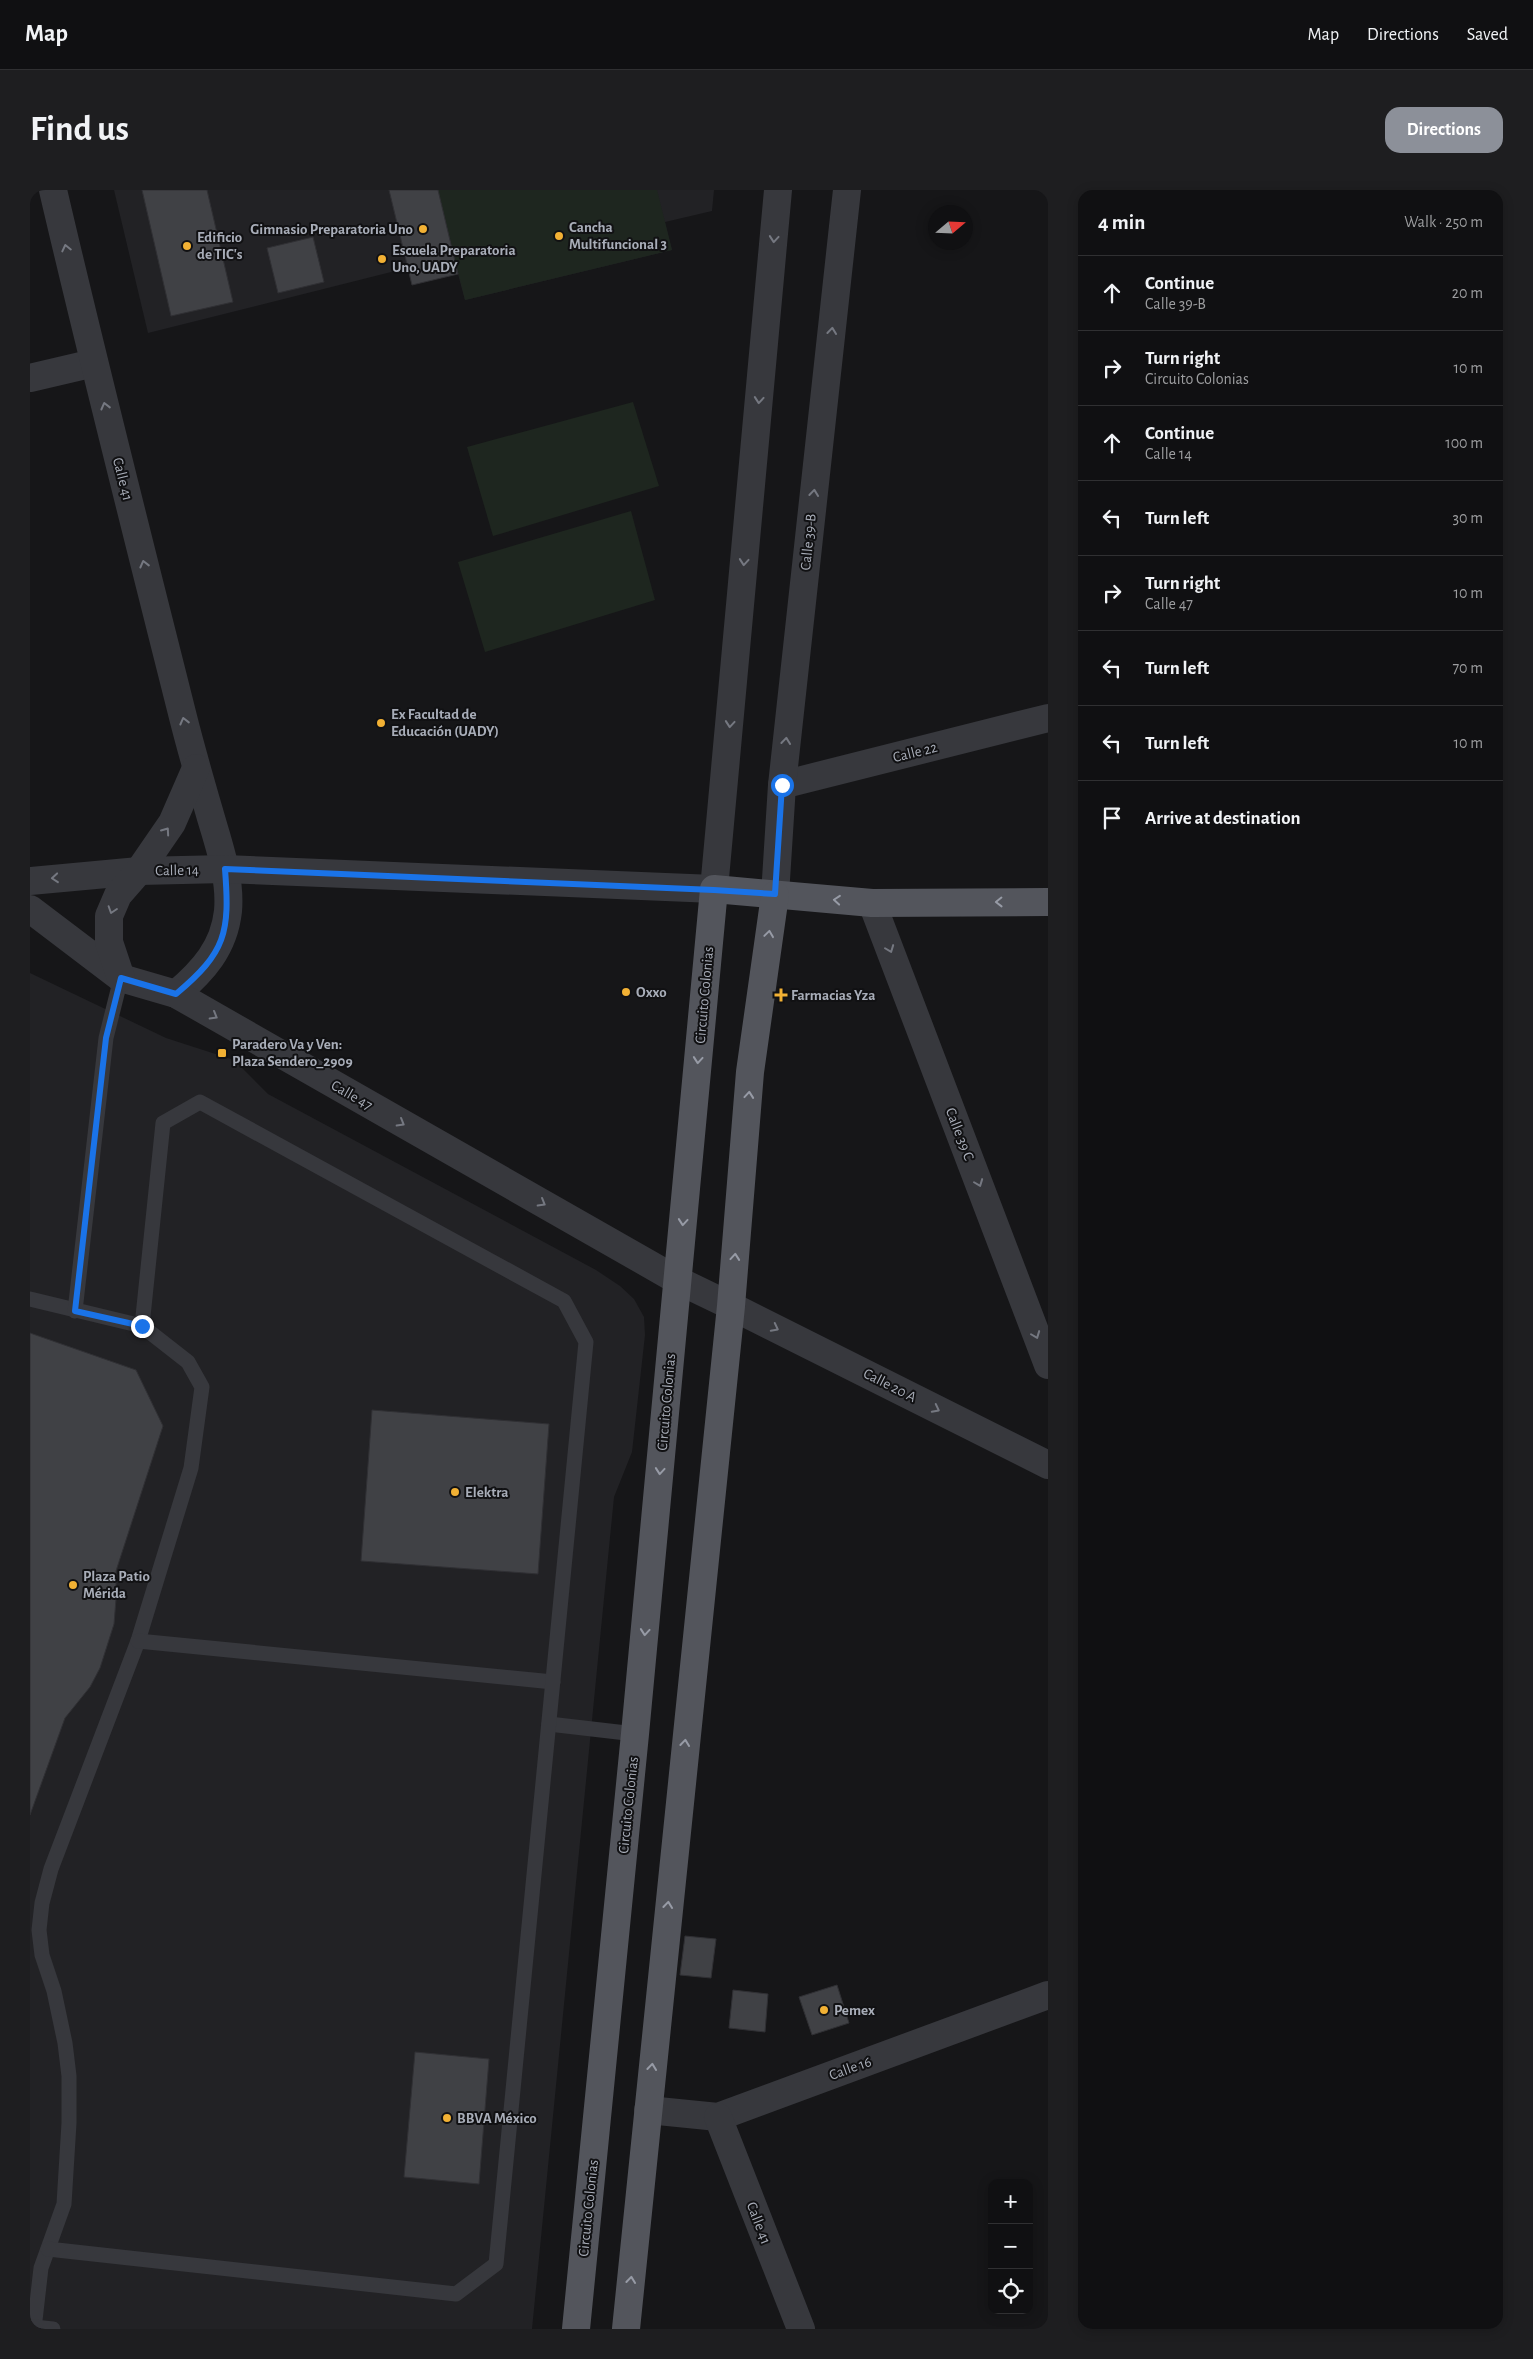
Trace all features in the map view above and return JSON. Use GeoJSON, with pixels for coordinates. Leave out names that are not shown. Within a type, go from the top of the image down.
{"type":"FeatureCollection","features":[{"type":"Feature","properties":{"kind":"main road"},"geometry":{"type":"LineString","coordinates":[[714,890],[872,903],[1048,902]]}},
{"type":"Feature","properties":{"kind":"main road","name":"Circuito Colonias"},"geometry":{"type":"LineString","coordinates":[[576,2329],[635,1734],[714,890]]}},
{"type":"Feature","properties":{"kind":"main road"},"geometry":{"type":"LineString","coordinates":[[626,2329],[731,1306],[750,1072],[775,894]]}},
{"type":"Feature","properties":{"kind":"street","name":"Calle 41"},"geometry":{"type":"LineString","coordinates":[[53,190],[94,363],[196,768],[225,869]]}},
{"type":"Feature","properties":{"kind":"street"},"geometry":{"type":"LineString","coordinates":[[714,890],[778,190]]}},
{"type":"Feature","properties":{"kind":"street","name":"Calle 39-B"},"geometry":{"type":"LineString","coordinates":[[775,894],[782,785],[847,190]]}},
{"type":"Feature","properties":{"kind":"street"},"geometry":{"type":"LineString","coordinates":[[30,378],[94,363]]}},
{"type":"Feature","properties":{"kind":"street","name":"Calle 22"},"geometry":{"type":"LineString","coordinates":[[782,785],[1048,718]]}},
{"type":"Feature","properties":{"kind":"street"},"geometry":{"type":"LineString","coordinates":[[121,978],[109,942],[109,916],[118,894],[172,823],[196,768]]}},
{"type":"Feature","properties":{"kind":"street"},"geometry":{"type":"LineString","coordinates":[[176,994],[197,976],[211,959],[223,937],[228,909],[225,869]]}},
{"type":"Feature","properties":{"kind":"street","name":"Calle 14"},"geometry":{"type":"LineString","coordinates":[[30,880],[138,870],[225,869],[714,890]]}},
{"type":"Feature","properties":{"kind":"street","name":"Calle 39 C"},"geometry":{"type":"LineString","coordinates":[[872,903],[1048,1366]]}},
{"type":"Feature","properties":{"kind":"street","name":"Calle 47"},"geometry":{"type":"LineString","coordinates":[[30,909],[121,978],[176,994],[677,1280]]}},
{"type":"Feature","properties":{"kind":"street"},"geometry":{"type":"LineString","coordinates":[[677,1280],[731,1306]]}},
{"type":"Feature","properties":{"kind":"street","name":"Calle 20 A"},"geometry":{"type":"LineString","coordinates":[[731,1306],[1048,1465]]}},
{"type":"Feature","properties":{"kind":"street","name":"Calle 16"},"geometry":{"type":"LineString","coordinates":[[648,2110],[718,2117],[1048,1995]]}},
{"type":"Feature","properties":{"kind":"street","name":"Calle 41"},"geometry":{"type":"LineString","coordinates":[[718,2117],[801,2329]]}},
{"type":"Feature","properties":{"kind":"lane"},"geometry":{"type":"LineString","coordinates":[[75,1311],[106,1038],[121,978]]}},
{"type":"Feature","properties":{"kind":"lane"},"geometry":{"type":"LineString","coordinates":[[48,2249],[456,2294],[496,2264],[586,1342],[564,1301],[200,1102],[163,1123],[142,1326]]}},
{"type":"Feature","properties":{"kind":"lane"},"geometry":{"type":"LineString","coordinates":[[30,1299],[142,1326],[188,1362],[202,1387],[191,1468],[138,1640],[51,1869],[42,1903],[39,1930],[42,1955],[54,1991],[69,2076],[69,2123],[64,2204],[41,2268],[34,2328],[53,2329]]}},
{"type":"Feature","properties":{"kind":"lane"},"geometry":{"type":"LineString","coordinates":[[138,1640],[553,1682]]}},
{"type":"Feature","properties":{"kind":"lane"},"geometry":{"type":"LineString","coordinates":[[549,1724],[635,1734]]}},
{"type":"Feature","properties":{"kind":"shaded area","name":"Escuela Preparatoria Uno, UADY"},"geometry":{"type":"Polygon","coordinates":[[[114,190],[714,190],[712,211],[665,222],[672,250],[465,300],[458,274],[412,285],[407,268],[148,333],[114,190]]]}},
{"type":"Feature","properties":{"kind":"shaded area","name":"Cancha Multifuncional 3"},"geometry":{"type":"Polygon","coordinates":[[[438,190],[657,190],[672,250],[465,300],[438,190]]]}},
{"type":"Feature","properties":{"kind":"shaded area"},"geometry":{"type":"Polygon","coordinates":[[[633,402],[659,486],[493,536],[467,447],[633,402]]]}},
{"type":"Feature","properties":{"kind":"shaded area"},"geometry":{"type":"Polygon","coordinates":[[[631,511],[655,600],[485,652],[458,562],[631,511]]]}},
{"type":"Feature","properties":{"kind":"shaded area"},"geometry":{"type":"Polygon","coordinates":[[[30,973],[166,1038],[234,1060],[268,1094],[596,1270],[620,1286],[634,1299],[644,1317],[645,1335],[632,1452],[614,1497],[532,2329],[30,2329],[30,973]]]}},
{"type":"Feature","properties":{"kind":"building","name":"Edificio de TIC's"},"geometry":{"type":"Polygon","coordinates":[[[142,190],[207,190],[233,302],[171,316],[142,190]]]}},
{"type":"Feature","properties":{"kind":"building","name":"Gimnasio Preparatoria Uno"},"geometry":{"type":"Polygon","coordinates":[[[389,190],[438,190],[458,274],[412,285],[389,190]]]}},
{"type":"Feature","properties":{"kind":"building"},"geometry":{"type":"Polygon","coordinates":[[[313,237],[324,282],[278,293],[267,248],[313,237]]]}},
{"type":"Feature","properties":{"kind":"building","name":"Plaza Patio Mérida"},"geometry":{"type":"Polygon","coordinates":[[[30,1333],[136,1370],[163,1426],[116,1571],[114,1624],[100,1668],[90,1687],[65,1718],[30,1815],[30,1333]]]}},
{"type":"Feature","properties":{"kind":"building","name":"Elektra"},"geometry":{"type":"Polygon","coordinates":[[[372,1410],[549,1424],[538,1574],[361,1561],[372,1410]]]}},
{"type":"Feature","properties":{"kind":"building"},"geometry":{"type":"Polygon","coordinates":[[[685,1936],[716,1939],[711,1978],[680,1975],[685,1936]]]}},
{"type":"Feature","properties":{"kind":"building","name":"Pemex"},"geometry":{"type":"Polygon","coordinates":[[[837,1985],[849,2023],[812,2035],[799,1997],[837,1985]]]}},
{"type":"Feature","properties":{"kind":"building"},"geometry":{"type":"Polygon","coordinates":[[[733,1990],[768,1994],[765,2032],[729,2028],[733,1990]]]}},
{"type":"Feature","properties":{"kind":"building","name":"BBVA México"},"geometry":{"type":"Polygon","coordinates":[[[415,2052],[489,2059],[479,2184],[404,2177],[415,2052]]]}},
{"type":"Feature","properties":{"kind":"place","name":"Gimnasio Preparatoria Uno"},"geometry":{"type":"Point","coordinates":[423,229]}},
{"type":"Feature","properties":{"kind":"place","name":"Cancha Multifuncional 3"},"geometry":{"type":"Point","coordinates":[559,236]}},
{"type":"Feature","properties":{"kind":"place","name":"Edificio de TIC's"},"geometry":{"type":"Point","coordinates":[187,246]}},
{"type":"Feature","properties":{"kind":"place","name":"Escuela Preparatoria Uno, UADY"},"geometry":{"type":"Point","coordinates":[382,259]}},
{"type":"Feature","properties":{"kind":"place","name":"Ex Facultad de Educación (UADY)"},"geometry":{"type":"Point","coordinates":[381,723]}},
{"type":"Feature","properties":{"kind":"place","name":"Oxxo"},"geometry":{"type":"Point","coordinates":[626,992]}},
{"type":"Feature","properties":{"kind":"place","name":"Farmacias Yza"},"geometry":{"type":"Point","coordinates":[781,995]}},
{"type":"Feature","properties":{"kind":"place","name":"Paradero Va y Ven: Plaza Sendero_2909"},"geometry":{"type":"Point","coordinates":[222,1053]}},
{"type":"Feature","properties":{"kind":"place","name":"Elektra"},"geometry":{"type":"Point","coordinates":[455,1492]}},
{"type":"Feature","properties":{"kind":"place","name":"Plaza Patio Mérida"},"geometry":{"type":"Point","coordinates":[73,1585]}},
{"type":"Feature","properties":{"kind":"place","name":"Pemex"},"geometry":{"type":"Point","coordinates":[824,2010]}},
{"type":"Feature","properties":{"kind":"place","name":"BBVA México"},"geometry":{"type":"Point","coordinates":[447,2118]}},
{"type":"Feature","properties":{"kind":"route"},"geometry":{"type":"LineString","coordinates":[[142,1326],[75,1311],[106,1038],[121,978],[176,994],[197,976],[211,959],[223,937],[228,909],[225,869],[775,894],[782,785]]}}]}
